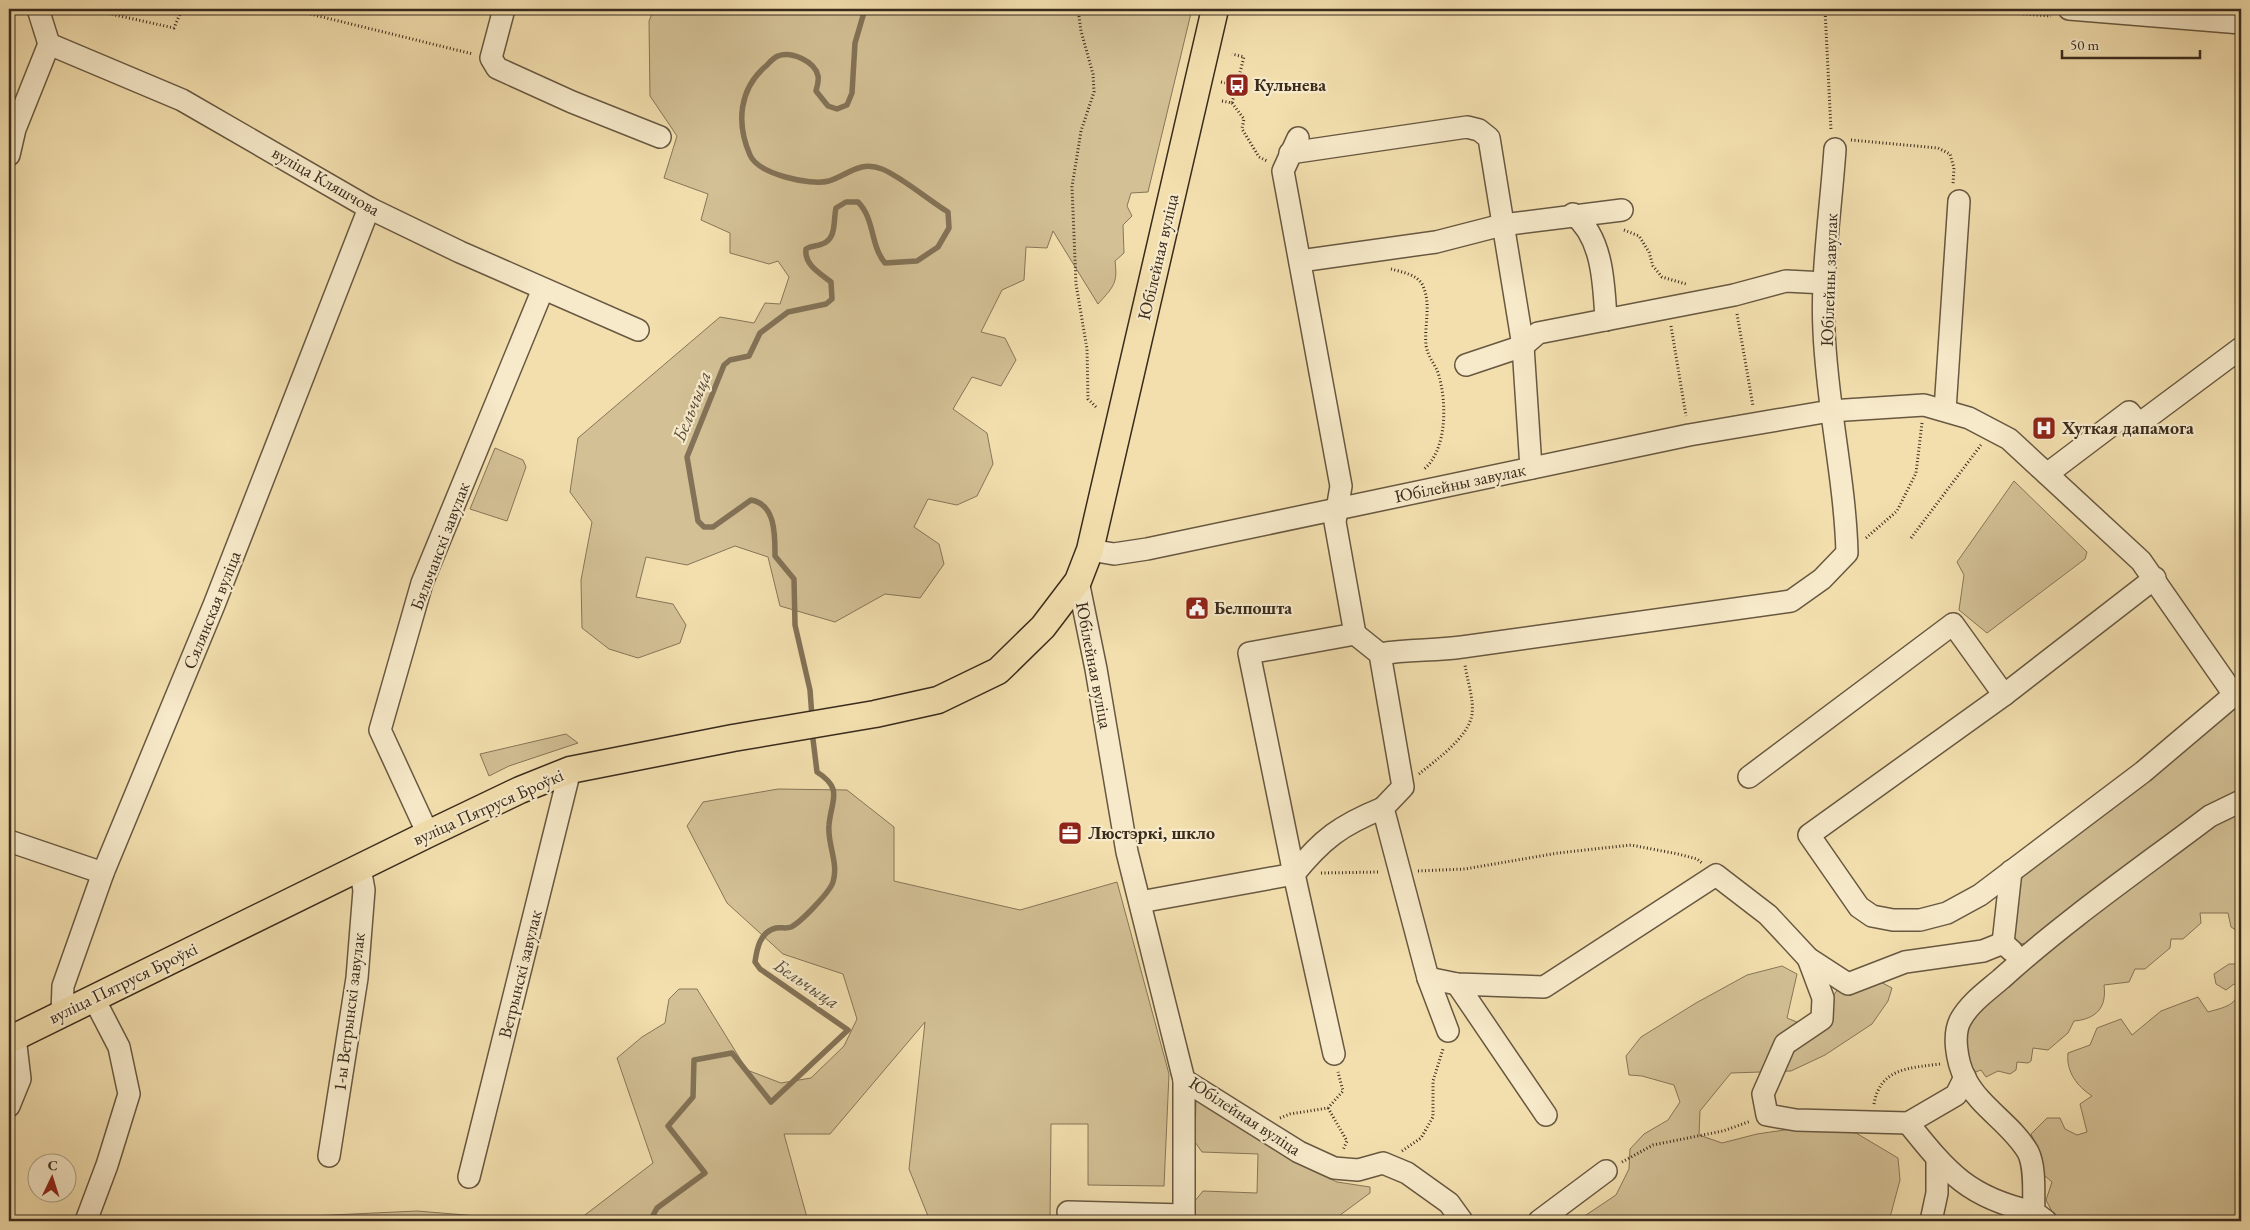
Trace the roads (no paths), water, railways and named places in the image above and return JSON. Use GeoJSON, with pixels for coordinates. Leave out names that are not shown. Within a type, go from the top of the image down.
{"type":"FeatureCollection","features":[{"type":"Feature","properties":{"kind":"main road","name":"Юбілейная вуліца"},"geometry":{"type":"LineString","coordinates":[[1078,581],[1090,550],[1215,9]]}},
{"type":"Feature","properties":{"kind":"main road","name":"вуліца Пятруся Броўкі"},"geometry":{"type":"LineString","coordinates":[[12,1039],[93,997],[428,834],[520,790],[570,770],[733,738],[875,714],[938,700],[998,671],[1044,627],[1078,581]]}},
{"type":"Feature","properties":{"kind":"street"},"geometry":{"type":"LineString","coordinates":[[9,155],[15,128],[48,44],[38,9]]}},
{"type":"Feature","properties":{"kind":"street"},"geometry":{"type":"LineString","coordinates":[[504,9],[491,58],[497,68],[572,102],[660,137]]}},
{"type":"Feature","properties":{"kind":"street"},"geometry":{"type":"LineString","coordinates":[[2069,9],[2241,23]]}},
{"type":"Feature","properties":{"kind":"street","name":"вуліца Кляшчова"},"geometry":{"type":"LineString","coordinates":[[48,44],[182,100],[369,208],[542,289],[638,330]]}},
{"type":"Feature","properties":{"kind":"street"},"geometry":{"type":"LineString","coordinates":[[1140,902],[1294,874],[1314,849],[1351,821],[1383,808],[1403,787],[1380,654],[1355,634],[1335,522],[1341,486],[1300,261],[1290,154],[1467,127],[1479,130],[1489,138],[1523,346],[1531,468]]}},
{"type":"Feature","properties":{"kind":"street","name":"Юбілейны завулак"},"geometry":{"type":"LineString","coordinates":[[1380,654],[1409,649],[1441,650],[1791,601],[1822,579],[1847,554],[1846,515],[1830,411],[1824,330],[1834,144]]}},
{"type":"Feature","properties":{"kind":"street"},"geometry":{"type":"LineString","coordinates":[[1945,410],[1960,201]]}},
{"type":"Feature","properties":{"kind":"street","name":"Сялянская вуліца"},"geometry":{"type":"LineString","coordinates":[[62,1013],[63,986],[103,874],[214,605],[369,208]]}},
{"type":"Feature","properties":{"kind":"street"},"geometry":{"type":"LineString","coordinates":[[1573,214],[1584,222],[1593,242],[1603,276],[1606,320]]}},
{"type":"Feature","properties":{"kind":"street"},"geometry":{"type":"LineString","coordinates":[[1300,261],[1436,242],[1502,224],[1573,214],[1622,219]]}},
{"type":"Feature","properties":{"kind":"street"},"geometry":{"type":"LineString","coordinates":[[1466,365],[1523,346],[1538,334],[1734,295],[1786,281],[1826,284]]}},
{"type":"Feature","properties":{"kind":"street","name":"Бяльчанскі завулак"},"geometry":{"type":"LineString","coordinates":[[428,834],[380,730],[422,583],[542,289]]}},
{"type":"Feature","properties":{"kind":"street"},"geometry":{"type":"LineString","coordinates":[[2047,474],[2129,412],[2139,424],[2241,348]]}},
{"type":"Feature","properties":{"kind":"street","name":"Юбілейны завулак"},"geometry":{"type":"LineString","coordinates":[[1090,550],[1114,554],[1147,549],[1689,435],[1830,411],[1924,405],[1969,418],[2009,439],[2142,561],[2239,695]]}},
{"type":"Feature","properties":{"kind":"street"},"geometry":{"type":"LineString","coordinates":[[2155,578],[2004,695],[1809,835],[1859,907],[1872,916],[1893,920],[1920,920],[1946,913],[1980,895],[2143,772],[2239,695]]}},
{"type":"Feature","properties":{"kind":"street","name":"Юбілейная вуліца"},"geometry":{"type":"LineString","coordinates":[[1078,581],[1127,852],[1184,1080],[1299,1152],[1334,1168],[1358,1170],[1383,1163],[1407,1173],[1449,1202],[1458,1220]]}},
{"type":"Feature","properties":{"kind":"street"},"geometry":{"type":"LineString","coordinates":[[1749,777],[1953,624],[2004,695]]}},
{"type":"Feature","properties":{"kind":"street"},"geometry":{"type":"LineString","coordinates":[[1334,1054],[1294,874],[1249,653],[1355,634]]}},
{"type":"Feature","properties":{"kind":"street","name":"Ветрынскі завулак"},"geometry":{"type":"LineString","coordinates":[[469,1177],[570,770]]}},
{"type":"Feature","properties":{"kind":"street"},"geometry":{"type":"LineString","coordinates":[[1908,1123],[1937,1160],[1977,1193],[2005,1206],[2040,1217],[2029,1154],[2007,1125],[1984,1106],[1965,1077],[1958,1056],[1957,1033],[1960,1021],[1966,1010],[2022,959],[2210,816],[2241,801]]}},
{"type":"Feature","properties":{"kind":"street"},"geometry":{"type":"LineString","coordinates":[[1383,808],[1428,978],[1448,1031]]}},
{"type":"Feature","properties":{"kind":"street"},"geometry":{"type":"LineString","coordinates":[[9,841],[103,874]]}},
{"type":"Feature","properties":{"kind":"street","name":"1-ы Ветрынскі завулак"},"geometry":{"type":"LineString","coordinates":[[329,1156],[356,978],[364,890],[360,868]]}},
{"type":"Feature","properties":{"kind":"street"},"geometry":{"type":"LineString","coordinates":[[2003,943],[2006,900],[2011,871]]}},
{"type":"Feature","properties":{"kind":"street"},"geometry":{"type":"LineString","coordinates":[[1428,978],[1457,984],[1544,986],[1716,875],[1768,915],[1808,958],[1848,984],[1905,962],[1983,951],[2003,943]]}},
{"type":"Feature","properties":{"kind":"street"},"geometry":{"type":"LineString","coordinates":[[2003,943],[2022,959]]}},
{"type":"Feature","properties":{"kind":"street"},"geometry":{"type":"LineString","coordinates":[[1808,958],[1823,998],[1822,1019],[1785,1044],[1763,1094],[1767,1115],[1796,1120],[1908,1123],[1956,1095],[1965,1077]]}},
{"type":"Feature","properties":{"kind":"street"},"geometry":{"type":"LineString","coordinates":[[1457,984],[1546,1115]]}},
{"type":"Feature","properties":{"kind":"street"},"geometry":{"type":"LineString","coordinates":[[86,1221],[107,1165],[129,1094],[119,1047],[93,997]]}},
{"type":"Feature","properties":{"kind":"street"},"geometry":{"type":"LineString","coordinates":[[9,1106],[20,1079],[12,1039]]}},
{"type":"Feature","properties":{"kind":"street"},"geometry":{"type":"LineString","coordinates":[[1068,1212],[1184,1218],[1184,1080]]}},
{"type":"Feature","properties":{"kind":"street"},"geometry":{"type":"LineString","coordinates":[[1931,1221],[1937,1193],[1937,1160]]}},
{"type":"Feature","properties":{"kind":"street"},"geometry":{"type":"LineString","coordinates":[[1539,1221],[1606,1171]]}},
{"type":"Feature","properties":{"kind":"waterway","name":"Бельчыца"},"geometry":{"type":"LineString","coordinates":[[812,717],[810,690],[795,625],[794,579],[775,556],[775,539],[770,514],[759,503],[751,500],[713,527],[704,527],[698,521],[687,457],[724,365],[730,360],[749,356],[760,333],[788,312],[826,304],[832,299],[831,282],[810,264],[806,255],[806,249],[827,242],[830,238],[834,229],[836,208],[846,202],[858,202],[867,216],[880,256],[885,263],[917,261],[938,247],[949,228],[948,212],[882,169],[867,166],[861,167],[829,181],[810,182],[774,173],[763,168],[750,155],[743,131],[742,119],[745,96],[757,75],[776,57],[789,55],[802,58],[816,71],[818,76],[816,91],[828,106],[837,109],[847,105],[852,93],[855,43],[865,9]]}},
{"type":"Feature","properties":{"kind":"waterway","name":"Бельчыца"},"geometry":{"type":"LineString","coordinates":[[650,1221],[657,1208],[705,1173],[668,1126],[693,1097],[694,1060],[732,1053],[771,1102],[848,1030],[760,969],[755,962],[758,946],[766,933],[776,928],[789,928],[795,924],[821,900],[833,882],[835,868],[829,825],[834,796],[831,784],[817,772],[812,731]]}},
{"type":"Feature","properties":{"kind":"place","name":"Кульнева"},"geometry":{"type":"Point","coordinates":[1237,85]}},
{"type":"Feature","properties":{"kind":"place","name":"Хуткая дапамога"},"geometry":{"type":"Point","coordinates":[2044,428]}},
{"type":"Feature","properties":{"kind":"place","name":"Белпошта"},"geometry":{"type":"Point","coordinates":[1197,608]}},
{"type":"Feature","properties":{"kind":"place","name":"Люстэркі, шкло"},"geometry":{"type":"Point","coordinates":[1070,833]}}]}
